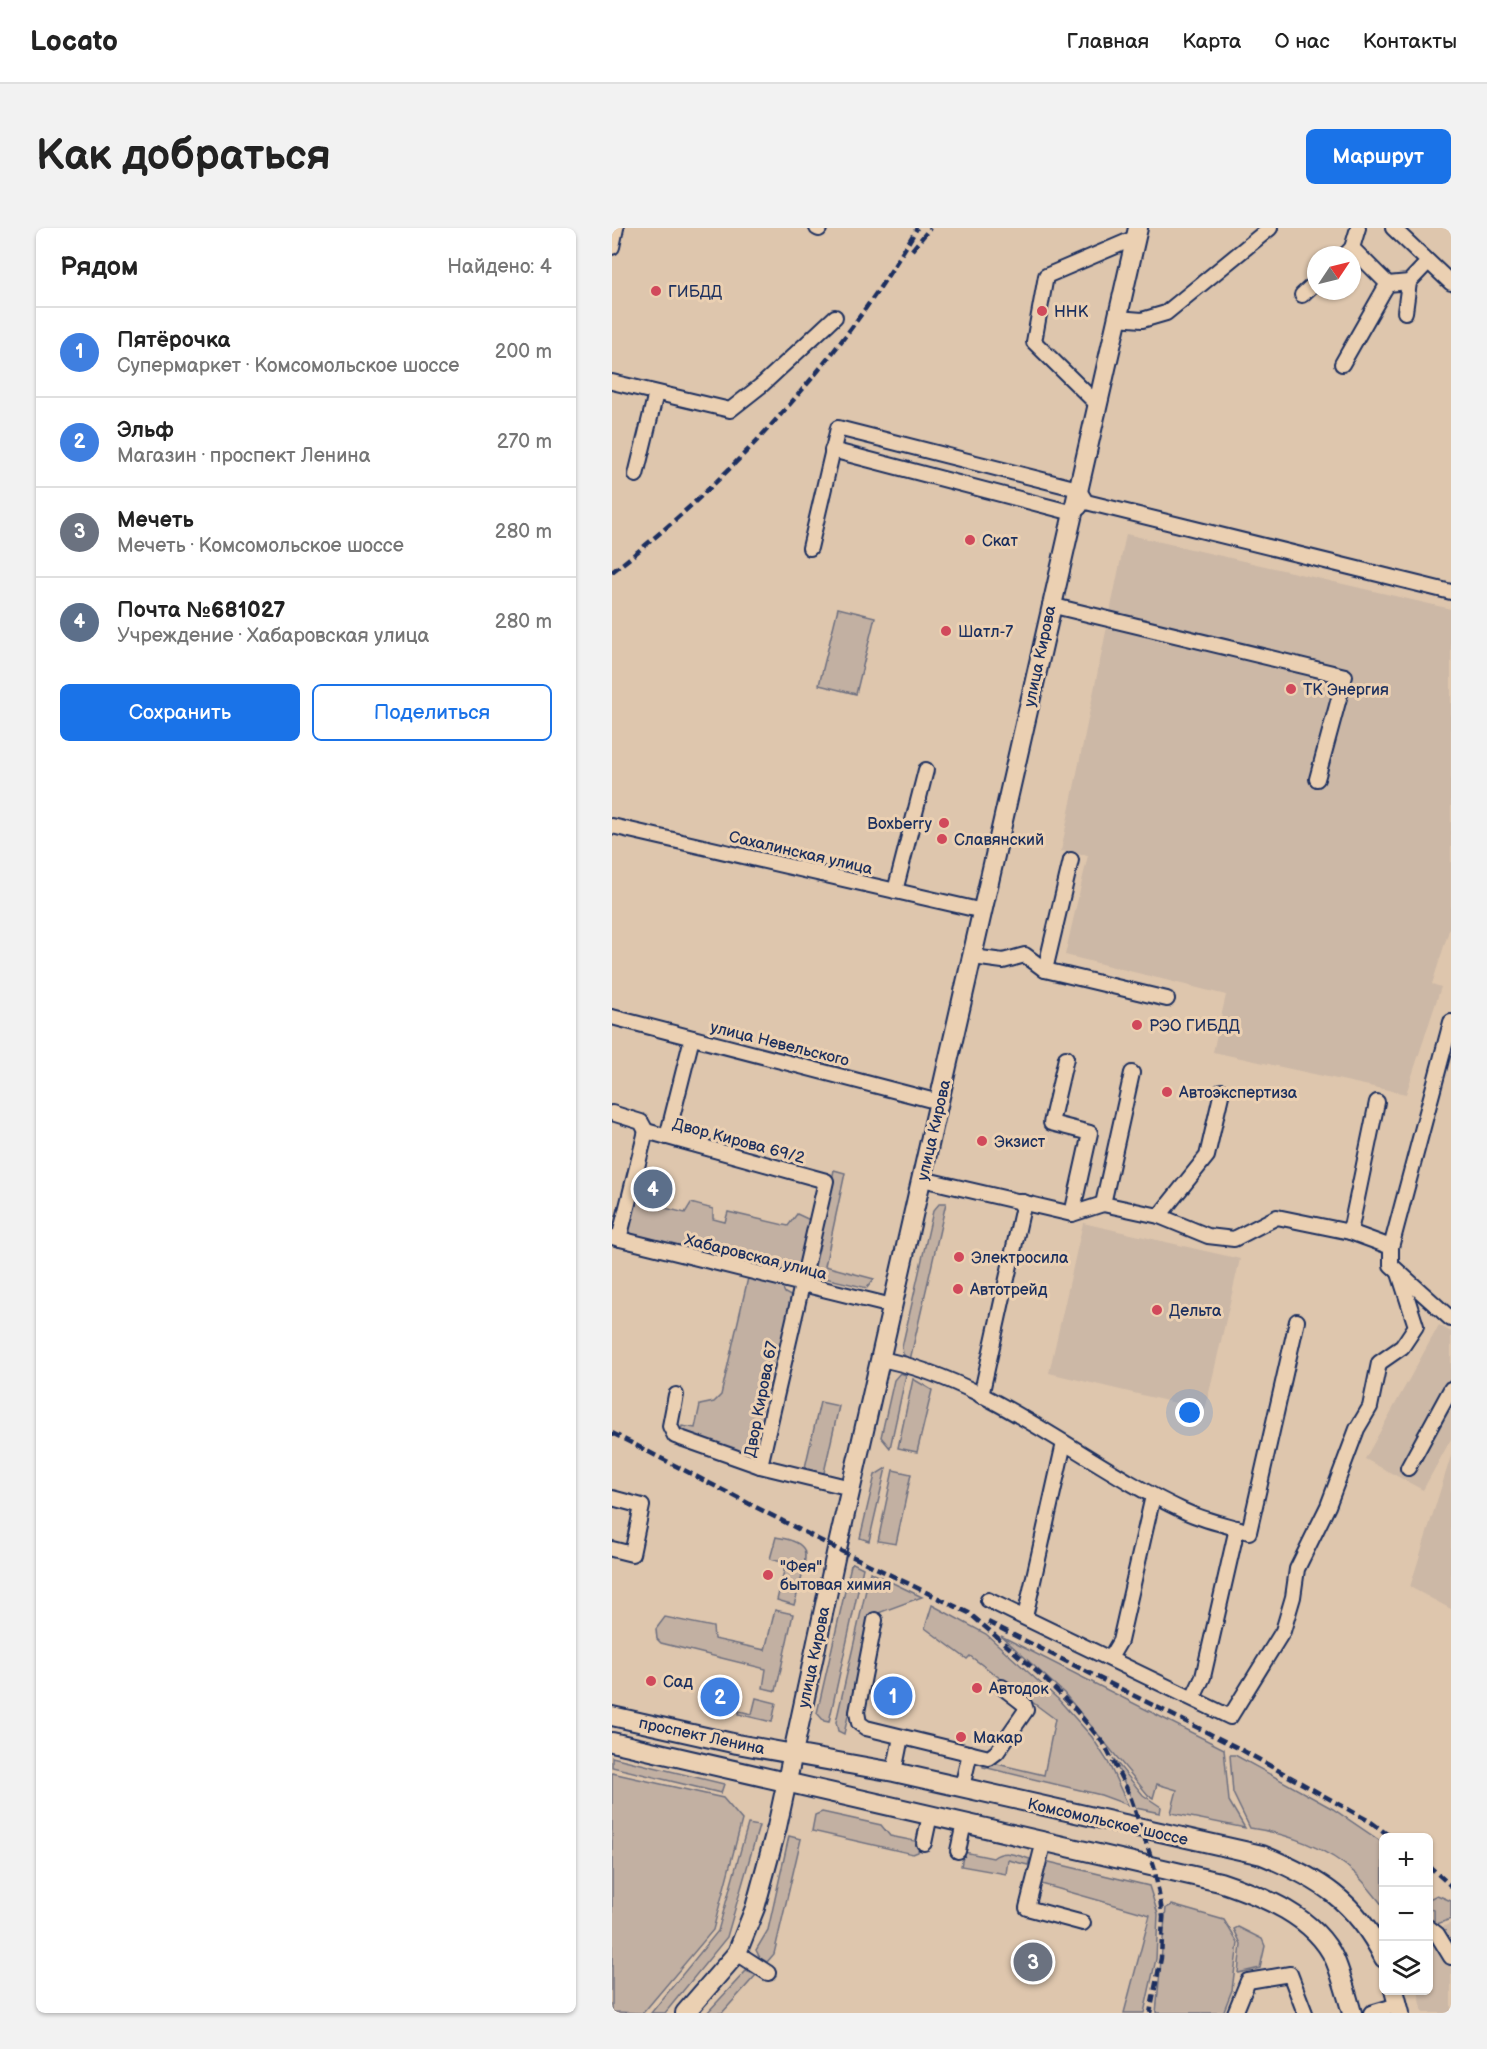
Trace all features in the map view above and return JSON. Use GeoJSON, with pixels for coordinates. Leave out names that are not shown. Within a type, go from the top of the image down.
{"type":"FeatureCollection","features":[{"type":"Feature","properties":{"kind":"main road","name":"улица Кирова"},"geometry":{"type":"LineString","coordinates":[[685,2013],[737,1953],[755,1908],[787,1782],[1050,605],[1079,501],[1136,233]]}},
{"type":"Feature","properties":{"kind":"main road","name":"проспект Ленина"},"geometry":{"type":"LineString","coordinates":[[612,1716],[792,1754]]}},
{"type":"Feature","properties":{"kind":"main road","name":"проспект Ленина"},"geometry":{"type":"LineString","coordinates":[[612,1742],[787,1782]]}},
{"type":"Feature","properties":{"kind":"main road","name":"Комсомольское шоссе"},"geometry":{"type":"LineString","coordinates":[[792,1754],[894,1772],[1262,1855],[1309,1876],[1329,1889],[1379,1937]]}},
{"type":"Feature","properties":{"kind":"main road","name":"Комсомольское шоссе"},"geometry":{"type":"LineString","coordinates":[[787,1782],[1220,1882],[1273,1902],[1299,1918],[1335,1959],[1352,2013]]}},
{"type":"Feature","properties":{"kind":"street"},"geometry":{"type":"LineString","coordinates":[[612,248],[616,228]]}},
{"type":"Feature","properties":{"kind":"street"},"geometry":{"type":"LineString","coordinates":[[1117,318],[1142,320],[1166,313],[1270,228]]}},
{"type":"Feature","properties":{"kind":"street"},"geometry":{"type":"LineString","coordinates":[[1350,246],[1358,228]]}},
{"type":"Feature","properties":{"kind":"street"},"geometry":{"type":"LineString","coordinates":[[1393,228],[1451,283]]}},
{"type":"Feature","properties":{"kind":"street"},"geometry":{"type":"LineString","coordinates":[[1098,405],[1034,342],[1041,296],[1046,276],[1136,233]]}},
{"type":"Feature","properties":{"kind":"street"},"geometry":{"type":"LineString","coordinates":[[1361,262],[1389,285],[1409,282]]}},
{"type":"Feature","properties":{"kind":"street"},"geometry":{"type":"LineString","coordinates":[[1405,312],[1409,282],[1428,262]]}},
{"type":"Feature","properties":{"kind":"street"},"geometry":{"type":"LineString","coordinates":[[1342,364],[1389,285]]}},
{"type":"Feature","properties":{"kind":"street"},"geometry":{"type":"LineString","coordinates":[[1302,295],[1307,290]]}},
{"type":"Feature","properties":{"kind":"street"},"geometry":{"type":"LineString","coordinates":[[612,382],[730,410],[763,384],[835,317]]}},
{"type":"Feature","properties":{"kind":"street"},"geometry":{"type":"LineString","coordinates":[[636,475],[656,393]]}},
{"type":"Feature","properties":{"kind":"street"},"geometry":{"type":"LineString","coordinates":[[810,548],[838,428],[1079,501]]}},
{"type":"Feature","properties":{"kind":"street"},"geometry":{"type":"LineString","coordinates":[[832,450],[1079,501],[1451,592]]}},
{"type":"Feature","properties":{"kind":"street"},"geometry":{"type":"LineString","coordinates":[[1050,605],[1345,676],[1317,779]]}},
{"type":"Feature","properties":{"kind":"street"},"geometry":{"type":"LineString","coordinates":[[895,891],[926,770]]}},
{"type":"Feature","properties":{"kind":"street","name":"Сахалинская улица"},"geometry":{"type":"LineString","coordinates":[[612,826],[983,911]]}},
{"type":"Feature","properties":{"kind":"street"},"geometry":{"type":"LineString","coordinates":[[1045,970],[1071,860]]}},
{"type":"Feature","properties":{"kind":"street"},"geometry":{"type":"LineString","coordinates":[[973,957],[1003,961],[1025,955],[1045,970],[1167,999]]}},
{"type":"Feature","properties":{"kind":"street","name":"улица Невельского"},"geometry":{"type":"LineString","coordinates":[[612,1017],[939,1101]]}},
{"type":"Feature","properties":{"kind":"street"},"geometry":{"type":"LineString","coordinates":[[1451,1022],[1391,1247],[1391,1265],[1451,1319]]}},
{"type":"Feature","properties":{"kind":"street"},"geometry":{"type":"LineString","coordinates":[[667,1137],[692,1038]]}},
{"type":"Feature","properties":{"kind":"street"},"geometry":{"type":"LineString","coordinates":[[1066,1058],[1051,1123],[1090,1133],[1072,1214]]}},
{"type":"Feature","properties":{"kind":"street"},"geometry":{"type":"LineString","coordinates":[[1103,1204],[1132,1072]]}},
{"type":"Feature","properties":{"kind":"street"},"geometry":{"type":"LineString","coordinates":[[1159,1216],[1208,1156],[1222,1091]]}},
{"type":"Feature","properties":{"kind":"street"},"geometry":{"type":"LineString","coordinates":[[1350,1232],[1377,1102]]}},
{"type":"Feature","properties":{"kind":"street","name":"Двор Кирова 69/2"},"geometry":{"type":"LineString","coordinates":[[612,1113],[641,1122],[646,1131],[826,1180],[801,1284]]}},
{"type":"Feature","properties":{"kind":"street"},"geometry":{"type":"LineString","coordinates":[[615,1238],[646,1131]]}},
{"type":"Feature","properties":{"kind":"street"},"geometry":{"type":"LineString","coordinates":[[922,1179],[1072,1214],[1103,1204],[1159,1216],[1208,1236],[1234,1239],[1277,1217],[1350,1232],[1391,1247]]}},
{"type":"Feature","properties":{"kind":"street"},"geometry":{"type":"LineString","coordinates":[[981,1396],[1024,1202]]}},
{"type":"Feature","properties":{"kind":"street","name":"Хабаровская улица"},"geometry":{"type":"LineString","coordinates":[[615,1238],[892,1306]]}},
{"type":"Feature","properties":{"kind":"street"},"geometry":{"type":"LineString","coordinates":[[988,1600],[1230,1717],[1283,1631],[1293,1597],[1297,1569],[1328,1506],[1357,1429],[1370,1407],[1379,1363],[1402,1347],[1416,1326],[1399,1273]]}},
{"type":"Feature","properties":{"kind":"street","name":"Двор Кирова 67"},"geometry":{"type":"LineString","coordinates":[[801,1284],[760,1466],[851,1488]]}},
{"type":"Feature","properties":{"kind":"street"},"geometry":{"type":"LineString","coordinates":[[880,1359],[912,1365],[981,1396],[1153,1496],[1186,1512],[1249,1532],[1297,1321]]}},
{"type":"Feature","properties":{"kind":"street"},"geometry":{"type":"LineString","coordinates":[[1408,1468],[1451,1389]]}},
{"type":"Feature","properties":{"kind":"street"},"geometry":{"type":"LineString","coordinates":[[676,1395],[670,1426],[675,1436],[760,1466]]}},
{"type":"Feature","properties":{"kind":"street"},"geometry":{"type":"LineString","coordinates":[[1025,1617],[1064,1443]]}},
{"type":"Feature","properties":{"kind":"street"},"geometry":{"type":"LineString","coordinates":[[1110,1658],[1120,1641],[1153,1496]]}},
{"type":"Feature","properties":{"kind":"street"},"geometry":{"type":"LineString","coordinates":[[612,1498],[642,1506],[632,1554],[612,1550]]}},
{"type":"Feature","properties":{"kind":"street"},"geometry":{"type":"LineString","coordinates":[[1193,1698],[1203,1677],[1237,1528]]}},
{"type":"Feature","properties":{"kind":"street"},"geometry":{"type":"LineString","coordinates":[[875,1620],[857,1718],[866,1728],[989,1758],[994,1756],[1026,1710],[1024,1704],[1002,1687]]}},
{"type":"Feature","properties":{"kind":"street"},"geometry":{"type":"LineString","coordinates":[[894,1772],[901,1737]]}},
{"type":"Feature","properties":{"kind":"street"},"geometry":{"type":"LineString","coordinates":[[962,1787],[970,1753]]}},
{"type":"Feature","properties":{"kind":"street"},"geometry":{"type":"LineString","coordinates":[[924,1843],[930,1815]]}},
{"type":"Feature","properties":{"kind":"street"},"geometry":{"type":"LineString","coordinates":[[958,1851],[964,1823]]}},
{"type":"Feature","properties":{"kind":"street"},"geometry":{"type":"LineString","coordinates":[[1044,1841],[1027,1908],[1083,1923]]}},
{"type":"Feature","properties":{"kind":"street"},"geometry":{"type":"LineString","coordinates":[[1433,1931],[1451,1957]]}},
{"type":"Feature","properties":{"kind":"street"},"geometry":{"type":"LineString","coordinates":[[737,1953],[768,1973]]}},
{"type":"Feature","properties":{"kind":"street"},"geometry":{"type":"LineString","coordinates":[[1235,2013],[1248,1981],[1290,1974],[1305,2013]]}},
{"type":"Feature","properties":{"kind":"street"},"geometry":{"type":"LineString","coordinates":[[1371,2013],[1397,2003]]}},
{"type":"Feature","properties":{"kind":"shaded area"},"geometry":{"type":"Polygon","coordinates":[[[1126,534],[1451,609],[1451,924],[1432,984],[1441,987],[1406,1094],[1213,1052],[1226,995],[1065,955],[1088,855],[1061,851],[1126,534]]]}},
{"type":"Feature","properties":{"kind":"shaded area"},"geometry":{"type":"Polygon","coordinates":[[[838,608],[875,617],[856,694],[819,685],[838,608]]]}},
{"type":"Feature","properties":{"kind":"shaded area"},"geometry":{"type":"Polygon","coordinates":[[[834,1170],[845,1173],[825,1266],[874,1279],[867,1288],[812,1275],[834,1170]]]}},
{"type":"Feature","properties":{"kind":"shaded area"},"geometry":{"type":"Polygon","coordinates":[[[654,1197],[666,1201],[665,1208],[685,1213],[691,1203],[713,1209],[713,1219],[725,1222],[728,1212],[788,1226],[797,1214],[812,1221],[799,1279],[634,1238],[629,1230],[631,1216],[639,1198],[654,1197]]]}},
{"type":"Feature","properties":{"kind":"shaded area"},"geometry":{"type":"Polygon","coordinates":[[[940,1203],[946,1203],[910,1360],[903,1354],[902,1347],[933,1211],[940,1203]]]}},
{"type":"Feature","properties":{"kind":"shaded area"},"geometry":{"type":"Polygon","coordinates":[[[1083,1223],[1240,1259],[1205,1410],[1049,1373],[1083,1223]]]}},
{"type":"Feature","properties":{"kind":"shaded area"},"geometry":{"type":"Polygon","coordinates":[[[748,1278],[781,1285],[785,1293],[794,1298],[757,1461],[681,1432],[682,1426],[695,1428],[700,1405],[714,1402],[721,1395],[748,1278]]]}},
{"type":"Feature","properties":{"kind":"shaded area"},"geometry":{"type":"Polygon","coordinates":[[[1439,1325],[1451,1332],[1451,1439],[1423,1490],[1365,1459],[1439,1325]]]}},
{"type":"Feature","properties":{"kind":"shaded area"},"geometry":{"type":"Polygon","coordinates":[[[900,1373],[906,1375],[890,1448],[881,1437],[894,1380],[900,1373]]]}},
{"type":"Feature","properties":{"kind":"shaded area"},"geometry":{"type":"Polygon","coordinates":[[[913,1379],[932,1390],[917,1452],[898,1448],[913,1379]]]}},
{"type":"Feature","properties":{"kind":"shaded area"},"geometry":{"type":"Polygon","coordinates":[[[820,1402],[839,1406],[823,1477],[804,1472],[820,1402]]]}},
{"type":"Feature","properties":{"kind":"shaded area"},"geometry":{"type":"Polygon","coordinates":[[[1451,1456],[1451,1609],[1410,1587],[1451,1456]]]}},
{"type":"Feature","properties":{"kind":"shaded area"},"geometry":{"type":"Polygon","coordinates":[[[886,1468],[869,1541],[860,1538],[875,1475],[886,1468]]]}},
{"type":"Feature","properties":{"kind":"shaded area"},"geometry":{"type":"Polygon","coordinates":[[[893,1470],[911,1474],[896,1544],[878,1541],[893,1470]]]}},
{"type":"Feature","properties":{"kind":"shaded area"},"geometry":{"type":"Polygon","coordinates":[[[776,1537],[797,1543],[805,1552],[794,1605],[777,1600],[786,1563],[770,1559],[776,1537]]]}},
{"type":"Feature","properties":{"kind":"shaded area"},"geometry":{"type":"Polygon","coordinates":[[[853,1563],[863,1568],[829,1722],[824,1721],[817,1713],[853,1563]]]}},
{"type":"Feature","properties":{"kind":"shaded area"},"geometry":{"type":"Polygon","coordinates":[[[870,1572],[922,1597],[870,1616],[844,1734],[838,1731],[836,1722],[870,1572]]]}},
{"type":"Feature","properties":{"kind":"shaded area"},"geometry":{"type":"Polygon","coordinates":[[[932,1605],[986,1634],[1058,1699],[1092,1737],[1108,1762],[1128,1805],[1101,1795],[983,1767],[984,1761],[1044,1775],[1055,1719],[970,1656],[967,1659],[925,1628],[932,1605]]]}},
{"type":"Feature","properties":{"kind":"shaded area"},"geometry":{"type":"Polygon","coordinates":[[[775,1610],[793,1614],[776,1691],[763,1688],[766,1669],[661,1643],[657,1639],[656,1629],[665,1617],[713,1627],[714,1639],[765,1650],[775,1610]]]}},
{"type":"Feature","properties":{"kind":"shaded area"},"geometry":{"type":"Polygon","coordinates":[[[1001,1636],[1224,1749],[1229,1801],[1245,1828],[1171,1813],[1177,1790],[1157,1784],[1153,1798],[1148,1795],[1064,1693],[1001,1636]]]}},
{"type":"Feature","properties":{"kind":"shaded area"},"geometry":{"type":"Polygon","coordinates":[[[756,1698],[776,1703],[772,1722],[738,1714],[739,1711],[752,1714],[756,1698]]]}},
{"type":"Feature","properties":{"kind":"shaded area"},"geometry":{"type":"Polygon","coordinates":[[[1230,1755],[1235,1755],[1333,1809],[1379,1840],[1379,1901],[1356,1874],[1320,1849],[1292,1838],[1250,1828],[1233,1793],[1230,1755]]]}},
{"type":"Feature","properties":{"kind":"shaded area"},"geometry":{"type":"Polygon","coordinates":[[[612,1757],[724,1784],[721,1793],[612,1767],[612,1757]]]}},
{"type":"Feature","properties":{"kind":"shaded area"},"geometry":{"type":"Polygon","coordinates":[[[1113,1758],[1143,1795],[1161,1807],[1160,1813],[1136,1808],[1113,1758]]]}},
{"type":"Feature","properties":{"kind":"shaded area"},"geometry":{"type":"Polygon","coordinates":[[[612,1773],[723,1798],[742,1820],[713,1930],[643,2013],[612,2012],[612,1773]]]}},
{"type":"Feature","properties":{"kind":"shaded area"},"geometry":{"type":"Polygon","coordinates":[[[822,1812],[881,1825],[890,1836],[920,1842],[918,1852],[913,1854],[812,1831],[815,1815],[822,1812]]]}},
{"type":"Feature","properties":{"kind":"shaded area"},"geometry":{"type":"Polygon","coordinates":[[[748,1824],[759,1826],[727,1937],[665,2013],[651,2013],[718,1931],[748,1824]]]}},
{"type":"Feature","properties":{"kind":"shaded area"},"geometry":{"type":"Polygon","coordinates":[[[789,1836],[801,1839],[774,1954],[767,1962],[760,1958],[756,1950],[768,1930],[789,1836]]]}},
{"type":"Feature","properties":{"kind":"shaded area"},"geometry":{"type":"Polygon","coordinates":[[[964,1852],[993,1858],[997,1855],[1011,1854],[1030,1859],[1028,1865],[1008,1860],[1006,1874],[961,1866],[964,1852]]]}},
{"type":"Feature","properties":{"kind":"shaded area"},"geometry":{"type":"Polygon","coordinates":[[[1045,1861],[1149,1886],[1158,1914],[1156,1959],[1144,2013],[1124,2013],[1150,1915],[1038,1883],[1045,1861]]]}},
{"type":"Feature","properties":{"kind":"shaded area"},"geometry":{"type":"Polygon","coordinates":[[[1437,1895],[1451,1901],[1451,1919],[1434,1925],[1433,1897],[1437,1895]]]}},
{"type":"Feature","properties":{"kind":"shaded area"},"geometry":{"type":"Polygon","coordinates":[[[1172,1905],[1224,1920],[1238,1943],[1232,1990],[1223,2013],[1156,2013],[1166,1908],[1172,1905]]]}},
{"type":"Feature","properties":{"kind":"shaded area"},"geometry":{"type":"Polygon","coordinates":[[[1451,1923],[1451,2013],[1423,2013],[1419,1995],[1433,1995],[1433,1931],[1451,1923]]]}},
{"type":"Feature","properties":{"kind":"shaded area"},"geometry":{"type":"Polygon","coordinates":[[[1238,1927],[1262,1939],[1265,1946],[1260,1968],[1238,1973],[1241,1944],[1234,1929],[1238,1927]]]}},
{"type":"Feature","properties":{"kind":"shaded area"},"geometry":{"type":"Polygon","coordinates":[[[746,1971],[756,1975],[722,2013],[707,2013],[746,1971]]]}},
{"type":"Feature","properties":{"kind":"railway"},"geometry":{"type":"LineString","coordinates":[[612,572],[656,537],[699,498],[781,415],[855,324],[917,228]]}},
{"type":"Feature","properties":{"kind":"railway"},"geometry":{"type":"LineString","coordinates":[[912,250],[930,228]]}},
{"type":"Feature","properties":{"kind":"railway"},"geometry":{"type":"LineString","coordinates":[[612,1433],[837,1549],[969,1613],[1042,1676],[1074,1708],[1104,1744],[1129,1793],[1154,1866],[1163,1917],[1161,1958],[1150,2013]]}},
{"type":"Feature","properties":{"kind":"railway"},"geometry":{"type":"LineString","coordinates":[[988,1622],[1240,1749],[1371,1822],[1385,1833]]}},
{"type":"Feature","properties":{"kind":"railway"},"geometry":{"type":"LineString","coordinates":[[1433,1870],[1451,1886]]}},
{"type":"Feature","properties":{"kind":"place","name":"ГИБДД"},"geometry":{"type":"Point","coordinates":[656,291]}},
{"type":"Feature","properties":{"kind":"place","name":"ННК"},"geometry":{"type":"Point","coordinates":[1042,311]}},
{"type":"Feature","properties":{"kind":"place","name":"Скат"},"geometry":{"type":"Point","coordinates":[970,540]}},
{"type":"Feature","properties":{"kind":"place","name":"Шатл-7"},"geometry":{"type":"Point","coordinates":[946,631]}},
{"type":"Feature","properties":{"kind":"place","name":"ТК Энергия"},"geometry":{"type":"Point","coordinates":[1291,689]}},
{"type":"Feature","properties":{"kind":"place","name":"Boxberry"},"geometry":{"type":"Point","coordinates":[944,823]}},
{"type":"Feature","properties":{"kind":"place","name":"Славянский"},"geometry":{"type":"Point","coordinates":[942,839]}},
{"type":"Feature","properties":{"kind":"place","name":"РЭО ГИБДД"},"geometry":{"type":"Point","coordinates":[1137,1025]}},
{"type":"Feature","properties":{"kind":"place","name":"Автоэкспертиза"},"geometry":{"type":"Point","coordinates":[1167,1092]}},
{"type":"Feature","properties":{"kind":"place","name":"Экзист"},"geometry":{"type":"Point","coordinates":[982,1141]}},
{"type":"Feature","properties":{"kind":"place","name":"Почта №681027"},"geometry":{"type":"Point","coordinates":[653,1189]}},
{"type":"Feature","properties":{"kind":"place","name":"Электросила"},"geometry":{"type":"Point","coordinates":[959,1257]}},
{"type":"Feature","properties":{"kind":"place","name":"Автотрейд"},"geometry":{"type":"Point","coordinates":[958,1289]}},
{"type":"Feature","properties":{"kind":"place","name":"Дельта"},"geometry":{"type":"Point","coordinates":[1157,1310]}},
{"type":"Feature","properties":{"kind":"place","name":"\"Фея\" бытовая химия"},"geometry":{"type":"Point","coordinates":[768,1575]}},
{"type":"Feature","properties":{"kind":"place","name":"Сад"},"geometry":{"type":"Point","coordinates":[651,1681]}},
{"type":"Feature","properties":{"kind":"place","name":"Автодок"},"geometry":{"type":"Point","coordinates":[977,1688]}},
{"type":"Feature","properties":{"kind":"place","name":"Пятёрочка"},"geometry":{"type":"Point","coordinates":[893,1696]}},
{"type":"Feature","properties":{"kind":"place","name":"Эльф"},"geometry":{"type":"Point","coordinates":[720,1697]}},
{"type":"Feature","properties":{"kind":"place","name":"Макар"},"geometry":{"type":"Point","coordinates":[961,1737]}},
{"type":"Feature","properties":{"kind":"place","name":"Мечеть"},"geometry":{"type":"Point","coordinates":[1033,1962]}}]}
